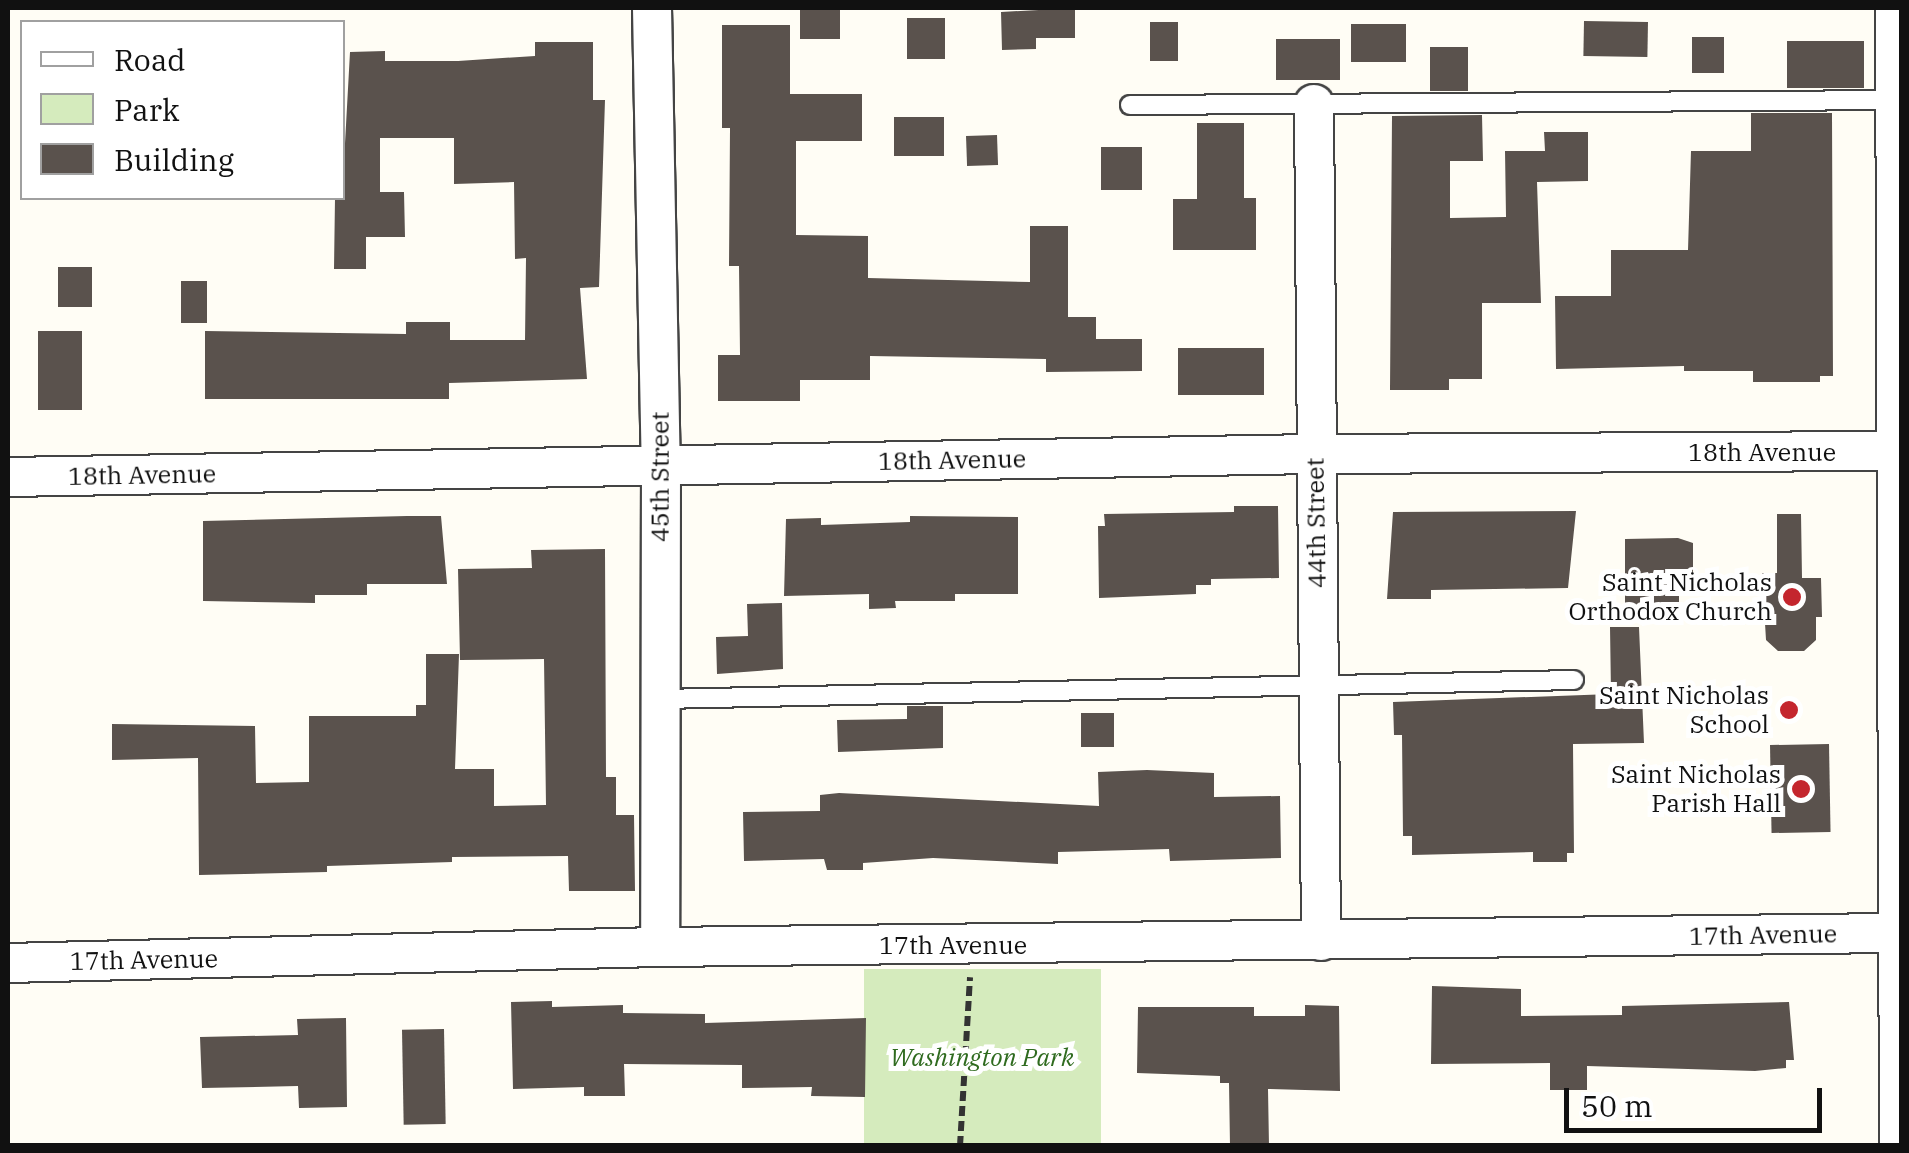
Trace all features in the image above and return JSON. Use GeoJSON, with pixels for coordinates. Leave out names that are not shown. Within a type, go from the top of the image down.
{"type":"FeatureCollection","features":[{"type":"Feature","properties":{"kind":"street","name":"45th Street"},"geometry":{"type":"LineString","coordinates":[[652,8],[661,466],[660,947]]}},
{"type":"Feature","properties":{"kind":"street"},"geometry":{"type":"LineString","coordinates":[[1895,8],[1900,362],[1900,1146]]}},
{"type":"Feature","properties":{"kind":"street","name":"44th Street"},"geometry":{"type":"LineString","coordinates":[[1314,104],[1321,941]]}},
{"type":"Feature","properties":{"kind":"street","name":"18th Avenue"},"geometry":{"type":"LineString","coordinates":[[8,477],[1316,454],[1897,451]]}},
{"type":"Feature","properties":{"kind":"street","name":"17th Avenue"},"geometry":{"type":"LineString","coordinates":[[8,963],[660,947],[1900,933]]}},
{"type":"Feature","properties":{"kind":"lane"},"geometry":{"type":"LineString","coordinates":[[1130,105],[1898,89]]}},
{"type":"Feature","properties":{"kind":"lane"},"geometry":{"type":"LineString","coordinates":[[660,699],[1574,680]]}},
{"type":"Feature","properties":{"kind":"path"},"geometry":{"type":"LineString","coordinates":[[960,1146],[972,946]]}},
{"type":"Feature","properties":{"kind":"green space","name":"Washington Park"},"geometry":{"type":"Polygon","coordinates":[[[864,969],[1101,969],[1101,1145],[864,1145],[864,969]]]}},
{"type":"Feature","properties":{"kind":"building"},"geometry":{"type":"Polygon","coordinates":[[[800,8],[840,8],[840,39],[800,39],[800,8]]]}},
{"type":"Feature","properties":{"kind":"building"},"geometry":{"type":"Polygon","coordinates":[[[1075,8],[1075,38],[1036,38],[1036,49],[1002,50],[1001,12],[1075,8]]]}},
{"type":"Feature","properties":{"kind":"building"},"geometry":{"type":"Polygon","coordinates":[[[907,18],[945,18],[945,59],[907,59],[907,18]]]}},
{"type":"Feature","properties":{"kind":"building"},"geometry":{"type":"Polygon","coordinates":[[[1584,21],[1648,22],[1647,57],[1583,56],[1584,21]]]}},
{"type":"Feature","properties":{"kind":"building"},"geometry":{"type":"Polygon","coordinates":[[[1150,22],[1178,22],[1178,61],[1150,61],[1150,22]]]}},
{"type":"Feature","properties":{"kind":"building"},"geometry":{"type":"Polygon","coordinates":[[[1351,24],[1406,24],[1406,62],[1351,62],[1351,24]]]}},
{"type":"Feature","properties":{"kind":"building"},"geometry":{"type":"Polygon","coordinates":[[[722,25],[790,25],[790,94],[862,94],[862,141],[796,141],[796,235],[868,236],[868,278],[1030,282],[1030,226],[1068,226],[1068,317],[1096,317],[1096,339],[1142,339],[1142,371],[1046,372],[1046,359],[870,356],[870,380],[800,380],[800,401],[718,401],[718,355],[740,355],[739,266],[729,266],[730,128],[722,128],[722,25]]]}},
{"type":"Feature","properties":{"kind":"building"},"geometry":{"type":"Polygon","coordinates":[[[1692,37],[1724,37],[1724,73],[1692,73],[1692,37]]]}},
{"type":"Feature","properties":{"kind":"building"},"geometry":{"type":"Polygon","coordinates":[[[1276,39],[1340,39],[1340,80],[1276,80],[1276,39]]]}},
{"type":"Feature","properties":{"kind":"building"},"geometry":{"type":"Polygon","coordinates":[[[1787,41],[1864,41],[1864,88],[1787,88],[1787,41]]]}},
{"type":"Feature","properties":{"kind":"building"},"geometry":{"type":"Polygon","coordinates":[[[535,42],[593,42],[593,100],[605,100],[599,287],[580,288],[587,379],[449,383],[449,399],[205,399],[205,331],[406,334],[406,322],[450,322],[450,340],[525,340],[526,258],[515,259],[514,182],[454,184],[454,138],[380,138],[380,192],[404,192],[405,237],[366,237],[366,269],[334,269],[335,200],[345,200],[350,52],[385,51],[385,61],[535,56],[535,42]]]}},
{"type":"Feature","properties":{"kind":"building"},"geometry":{"type":"Polygon","coordinates":[[[1430,47],[1468,47],[1468,91],[1430,91],[1430,47]]]}},
{"type":"Feature","properties":{"kind":"building"},"geometry":{"type":"Polygon","coordinates":[[[1751,113],[1832,113],[1833,376],[1820,376],[1820,382],[1753,382],[1753,371],[1684,371],[1684,366],[1556,369],[1555,296],[1611,296],[1611,250],[1688,250],[1691,151],[1751,151],[1751,113]]]}},
{"type":"Feature","properties":{"kind":"building"},"geometry":{"type":"Polygon","coordinates":[[[1482,115],[1483,161],[1450,161],[1450,218],[1506,217],[1505,151],[1545,151],[1544,132],[1588,132],[1588,181],[1537,182],[1541,303],[1482,303],[1482,379],[1449,379],[1449,390],[1390,390],[1392,116],[1482,115]]]}},
{"type":"Feature","properties":{"kind":"building"},"geometry":{"type":"Polygon","coordinates":[[[894,117],[944,117],[944,156],[894,156],[894,117]]]}},
{"type":"Feature","properties":{"kind":"building"},"geometry":{"type":"Polygon","coordinates":[[[1197,123],[1244,123],[1244,198],[1256,198],[1256,250],[1173,250],[1173,199],[1197,199],[1197,123]]]}},
{"type":"Feature","properties":{"kind":"building"},"geometry":{"type":"Polygon","coordinates":[[[997,135],[998,165],[967,166],[966,136],[997,135]]]}},
{"type":"Feature","properties":{"kind":"building"},"geometry":{"type":"Polygon","coordinates":[[[1101,147],[1142,147],[1142,190],[1101,190],[1101,147]]]}},
{"type":"Feature","properties":{"kind":"building"},"geometry":{"type":"Polygon","coordinates":[[[58,267],[92,267],[92,307],[58,307],[58,267]]]}},
{"type":"Feature","properties":{"kind":"building"},"geometry":{"type":"Polygon","coordinates":[[[181,281],[207,281],[207,323],[181,323],[181,281]]]}},
{"type":"Feature","properties":{"kind":"building"},"geometry":{"type":"Polygon","coordinates":[[[38,331],[82,331],[82,410],[38,410],[38,331]]]}},
{"type":"Feature","properties":{"kind":"building"},"geometry":{"type":"Polygon","coordinates":[[[1178,348],[1264,348],[1264,395],[1178,395],[1178,348]]]}},
{"type":"Feature","properties":{"kind":"building"},"geometry":{"type":"Polygon","coordinates":[[[1234,506],[1278,506],[1279,578],[1211,579],[1211,585],[1196,585],[1196,594],[1099,598],[1098,526],[1105,526],[1104,514],[1234,512],[1234,506]]]}},
{"type":"Feature","properties":{"kind":"building"},"geometry":{"type":"Polygon","coordinates":[[[1576,511],[1568,588],[1431,590],[1431,599],[1387,599],[1393,512],[1576,511]]]}},
{"type":"Feature","properties":{"kind":"building","name":"Saint Nicholas Orthodox Church"},"geometry":{"type":"Polygon","coordinates":[[[1777,514],[1801,514],[1802,578],[1821,578],[1822,617],[1816,617],[1816,640],[1804,651],[1778,651],[1766,640],[1762,573],[1777,573],[1777,514]]]}},
{"type":"Feature","properties":{"kind":"building"},"geometry":{"type":"Polygon","coordinates":[[[441,516],[447,584],[367,584],[367,595],[315,595],[315,603],[203,601],[203,521],[441,516]]]}},
{"type":"Feature","properties":{"kind":"building"},"geometry":{"type":"Polygon","coordinates":[[[910,516],[1018,517],[1018,594],[955,594],[955,601],[895,601],[896,608],[869,609],[869,594],[784,596],[786,519],[821,518],[821,525],[910,522],[910,516]]]}},
{"type":"Feature","properties":{"kind":"building"},"geometry":{"type":"Polygon","coordinates":[[[1678,538],[1693,543],[1693,572],[1679,572],[1679,609],[1625,616],[1625,539],[1678,538]]]}},
{"type":"Feature","properties":{"kind":"building"},"geometry":{"type":"Polygon","coordinates":[[[605,549],[606,777],[616,777],[616,815],[634,815],[635,891],[569,891],[568,856],[452,857],[452,862],[327,866],[327,872],[199,875],[198,758],[112,760],[112,724],[255,726],[256,783],[309,782],[309,716],[416,716],[416,705],[426,705],[426,654],[459,654],[455,769],[494,769],[494,806],[546,805],[544,659],[460,660],[458,569],[532,568],[531,550],[605,549]]]}},
{"type":"Feature","properties":{"kind":"building"},"geometry":{"type":"Polygon","coordinates":[[[782,603],[783,669],[717,674],[716,637],[748,636],[747,604],[782,603]]]}},
{"type":"Feature","properties":{"kind":"building"},"geometry":{"type":"Polygon","coordinates":[[[1610,627],[1639,627],[1644,743],[1573,744],[1574,853],[1567,853],[1567,862],[1533,862],[1533,852],[1412,855],[1412,836],[1403,836],[1402,735],[1394,735],[1393,702],[1611,694],[1610,627]]]}},
{"type":"Feature","properties":{"kind":"building"},"geometry":{"type":"Polygon","coordinates":[[[907,706],[943,706],[943,748],[838,752],[837,720],[907,719],[907,706]]]}},
{"type":"Feature","properties":{"kind":"building"},"geometry":{"type":"Polygon","coordinates":[[[1081,713],[1114,713],[1114,747],[1081,747],[1081,713]]]}},
{"type":"Feature","properties":{"kind":"building","name":"Saint Nicholas Parish Hall"},"geometry":{"type":"Polygon","coordinates":[[[1829,744],[1831,832],[1772,833],[1770,745],[1829,744]]]}},
{"type":"Feature","properties":{"kind":"building"},"geometry":{"type":"Polygon","coordinates":[[[1098,772],[1214,773],[1214,797],[1280,796],[1281,858],[1170,861],[1169,849],[1058,852],[1058,864],[933,858],[863,863],[863,870],[827,870],[824,859],[744,861],[743,812],[820,811],[820,795],[839,793],[1099,806],[1098,772]]]}},
{"type":"Feature","properties":{"kind":"building"},"geometry":{"type":"Polygon","coordinates":[[[1432,986],[1521,989],[1521,1016],[1622,1015],[1622,1006],[1789,1002],[1794,1060],[1786,1060],[1786,1068],[1755,1071],[1587,1066],[1587,1090],[1550,1090],[1550,1063],[1431,1064],[1432,986]]]}},
{"type":"Feature","properties":{"kind":"building"},"geometry":{"type":"Polygon","coordinates":[[[552,1001],[552,1007],[623,1005],[623,1013],[705,1014],[705,1023],[866,1018],[865,1097],[811,1096],[812,1087],[742,1088],[742,1065],[624,1064],[625,1096],[584,1096],[584,1087],[513,1089],[511,1002],[552,1001]]]}},
{"type":"Feature","properties":{"kind":"building"},"geometry":{"type":"Polygon","coordinates":[[[1305,1005],[1339,1006],[1340,1091],[1268,1089],[1269,1146],[1230,1146],[1229,1083],[1220,1083],[1220,1076],[1137,1073],[1138,1007],[1254,1007],[1254,1016],[1305,1016],[1305,1005]]]}},
{"type":"Feature","properties":{"kind":"building"},"geometry":{"type":"Polygon","coordinates":[[[346,1018],[347,1107],[299,1108],[298,1086],[202,1088],[200,1037],[298,1035],[297,1019],[346,1018]]]}},
{"type":"Feature","properties":{"kind":"building"},"geometry":{"type":"Polygon","coordinates":[[[444,1029],[446,1124],[404,1125],[402,1030],[444,1029]]]}},
{"type":"Feature","properties":{"kind":"place","name":"Saint Nicholas Orthodox Church"},"geometry":{"type":"Point","coordinates":[1792,597]}},
{"type":"Feature","properties":{"kind":"place","name":"Saint Nicholas School"},"geometry":{"type":"Point","coordinates":[1789,710]}},
{"type":"Feature","properties":{"kind":"place","name":"Saint Nicholas Parish Hall"},"geometry":{"type":"Point","coordinates":[1801,789]}}]}
